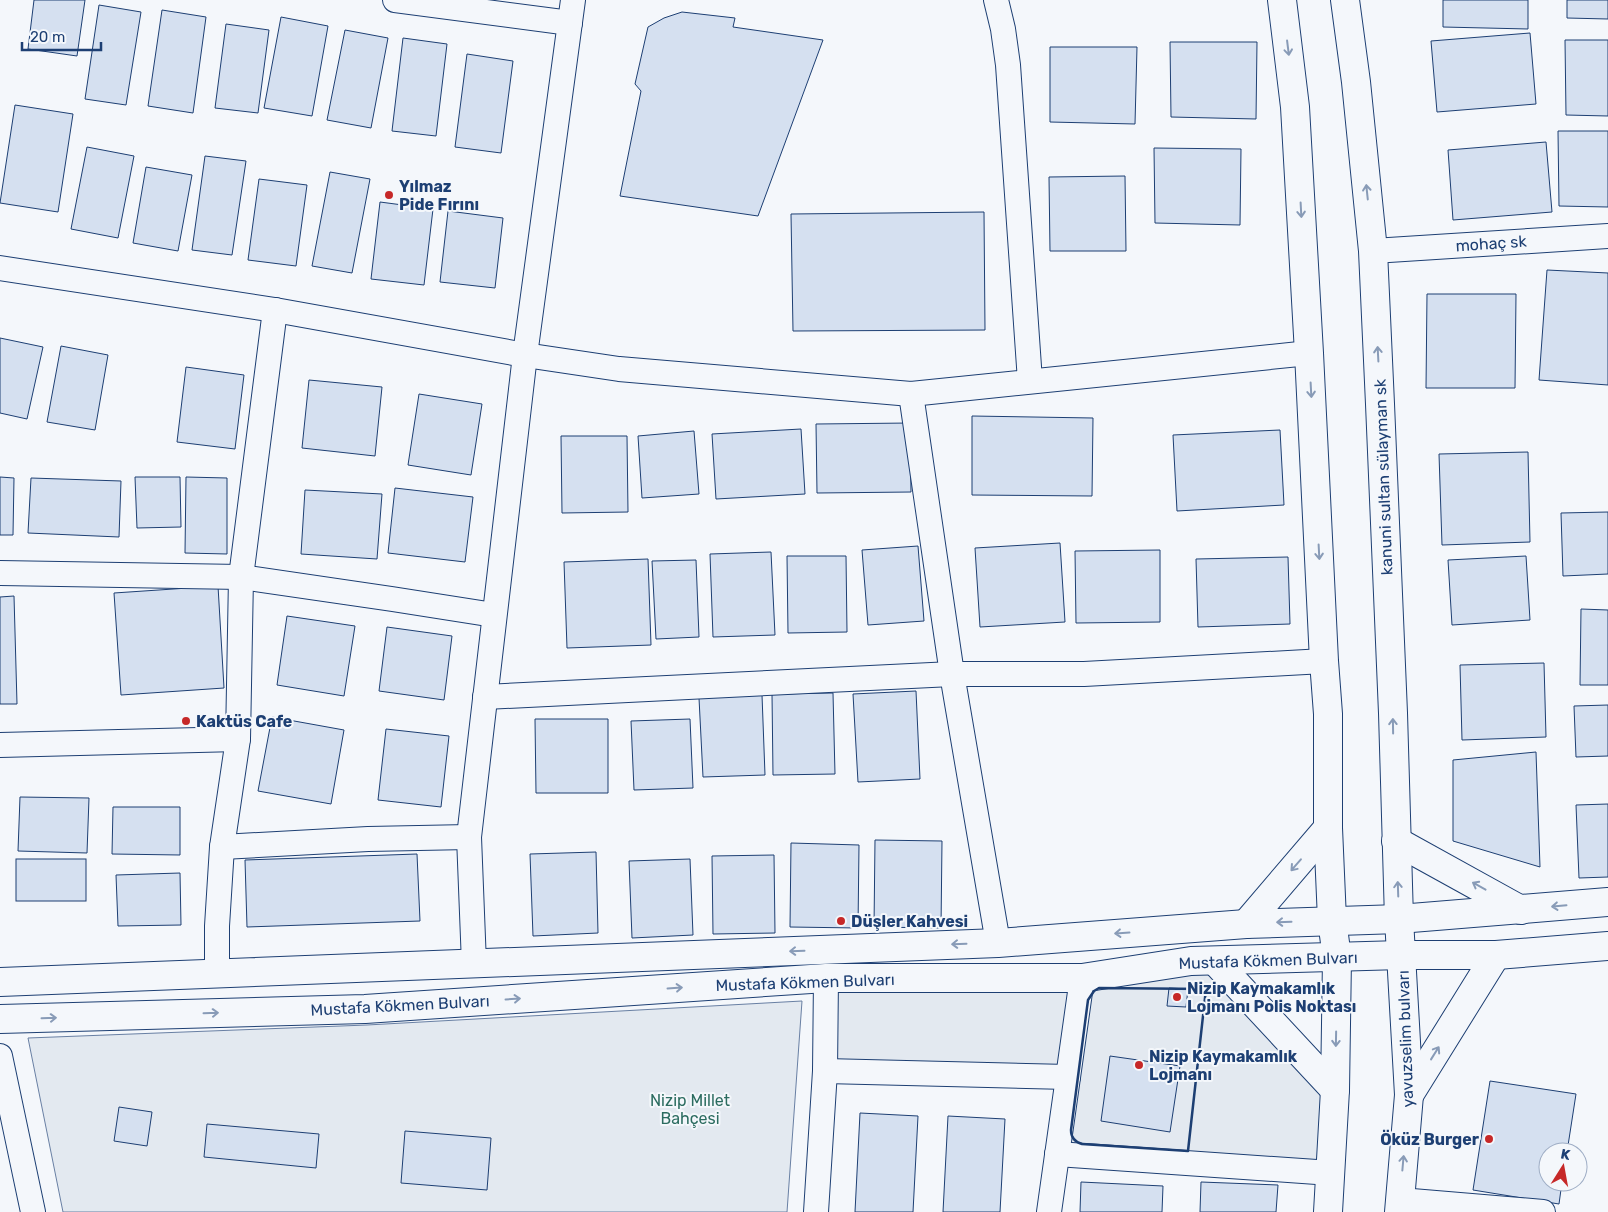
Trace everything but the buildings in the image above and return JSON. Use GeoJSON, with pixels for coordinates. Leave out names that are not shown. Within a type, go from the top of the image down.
{"type":"FeatureCollection","features":[{"type":"Feature","properties":{"kind":"main road"},"geometry":{"type":"LineString","coordinates":[[1282,0],[1295,107],[1328,714],[1328,828],[1332,920],[1337,958],[1335,1090],[1328,1212]]}},
{"type":"Feature","properties":{"kind":"main road","name":"kanuni sultan sülayman sk"},"geometry":{"type":"LineString","coordinates":[[1345,0],[1356,82],[1373,251],[1401,955]]}},
{"type":"Feature","properties":{"kind":"main road"},"geometry":{"type":"LineString","coordinates":[[1246,924],[1328,828]]}},
{"type":"Feature","properties":{"kind":"main road"},"geometry":{"type":"LineString","coordinates":[[1396,841],[1521,910]]}},
{"type":"Feature","properties":{"kind":"main road","name":"Mustafa Kökmen Bulvarı"},"geometry":{"type":"LineString","coordinates":[[0,982],[998,943],[1246,924],[1399,919],[1608,902]]}},
{"type":"Feature","properties":{"kind":"main road","name":"Mustafa Kökmen Bulvarı"},"geometry":{"type":"LineString","coordinates":[[0,1019],[365,1008],[826,978],[1082,978],[1191,961],[1401,955],[1496,955],[1608,946]]}},
{"type":"Feature","properties":{"kind":"main road","name":"yavuzselim bulvarı"},"geometry":{"type":"LineString","coordinates":[[1400,1206],[1410,1095],[1401,955]]}},
{"type":"Feature","properties":{"kind":"main road"},"geometry":{"type":"LineString","coordinates":[[1410,1095],[1496,955]]}},
{"type":"Feature","properties":{"kind":"main road"},"geometry":{"type":"LineString","coordinates":[[1214,961],[1335,1090]]}},
{"type":"Feature","properties":{"kind":"street"},"geometry":{"type":"LineString","coordinates":[[395,0],[572,11],[525,355],[469,837],[474,964]]}},
{"type":"Feature","properties":{"kind":"street"},"geometry":{"type":"LineString","coordinates":[[996,0],[1004,29],[1008,65],[1030,381]]}},
{"type":"Feature","properties":{"kind":"street","name":"mohaç sk"},"geometry":{"type":"LineString","coordinates":[[1373,251],[1608,236]]}},
{"type":"Feature","properties":{"kind":"street"},"geometry":{"type":"LineString","coordinates":[[0,268],[275,310],[525,355],[619,369],[912,394],[1309,353]]}},
{"type":"Feature","properties":{"kind":"street"},"geometry":{"type":"LineString","coordinates":[[217,974],[217,926],[222,847],[238,740],[241,577],[275,310]]}},
{"type":"Feature","properties":{"kind":"street"},"geometry":{"type":"LineString","coordinates":[[912,394],[952,674],[998,943]]}},
{"type":"Feature","properties":{"kind":"street"},"geometry":{"type":"LineString","coordinates":[[0,573],[241,577],[494,615]]}},
{"type":"Feature","properties":{"kind":"street"},"geometry":{"type":"LineString","coordinates":[[485,697],[952,674],[1084,674],[1324,660]]}},
{"type":"Feature","properties":{"kind":"street"},"geometry":{"type":"LineString","coordinates":[[0,745],[238,740]]}},
{"type":"Feature","properties":{"kind":"street"},"geometry":{"type":"LineString","coordinates":[[222,847],[368,839],[469,837]]}},
{"type":"Feature","properties":{"kind":"street"},"geometry":{"type":"LineString","coordinates":[[816,1212],[826,1071],[826,978]]}},
{"type":"Feature","properties":{"kind":"street"},"geometry":{"type":"LineString","coordinates":[[1049,1212],[1082,978]]}},
{"type":"Feature","properties":{"kind":"street"},"geometry":{"type":"LineString","coordinates":[[0,1056],[33,1212]]}},
{"type":"Feature","properties":{"kind":"street"},"geometry":{"type":"LineString","coordinates":[[826,1071],[1068,1078]]}},
{"type":"Feature","properties":{"kind":"street"},"geometry":{"type":"LineString","coordinates":[[1057,1154],[1331,1174]]}},
{"type":"Feature","properties":{"kind":"street"},"geometry":{"type":"LineString","coordinates":[[1400,1206],[1543,1212]]}},
{"type":"Feature","properties":{"kind":"green space"},"geometry":{"type":"Polygon","coordinates":[[[1215,961],[1335,1090],[1331,1173],[1057,1154],[1068,1078],[825,1071],[826,978],[1215,961]]]}},
{"type":"Feature","properties":{"kind":"green space","name":"Nizip Millet Bahçesi"},"geometry":{"type":"Polygon","coordinates":[[[802,1001],[787,1212],[63,1212],[28,1038],[367,1025],[802,1001]]]}},
{"type":"Feature","properties":{"kind":"wall"},"geometry":{"type":"LineString","coordinates":[[1099,988],[1206,989],[1188,1151],[1082,1144],[1075,1141],[1071,1130],[1088,1000],[1094,991],[1099,988]]}},
{"type":"Feature","properties":{"kind":"place","name":"Yılmaz Pide Fırını"},"geometry":{"type":"Point","coordinates":[389,195]}},
{"type":"Feature","properties":{"kind":"place","name":"Kaktüs Cafe"},"geometry":{"type":"Point","coordinates":[186,721]}},
{"type":"Feature","properties":{"kind":"place","name":"Düşler Kahvesi"},"geometry":{"type":"Point","coordinates":[841,921]}},
{"type":"Feature","properties":{"kind":"place","name":"Nizip Kaymakamlık Lojmanı Polis Noktası"},"geometry":{"type":"Point","coordinates":[1177,997]}},
{"type":"Feature","properties":{"kind":"place","name":"Nizip Kaymakamlık Lojmanı"},"geometry":{"type":"Point","coordinates":[1139,1065]}},
{"type":"Feature","properties":{"kind":"place","name":"Öküz Burger"},"geometry":{"type":"Point","coordinates":[1489,1139]}}]}
